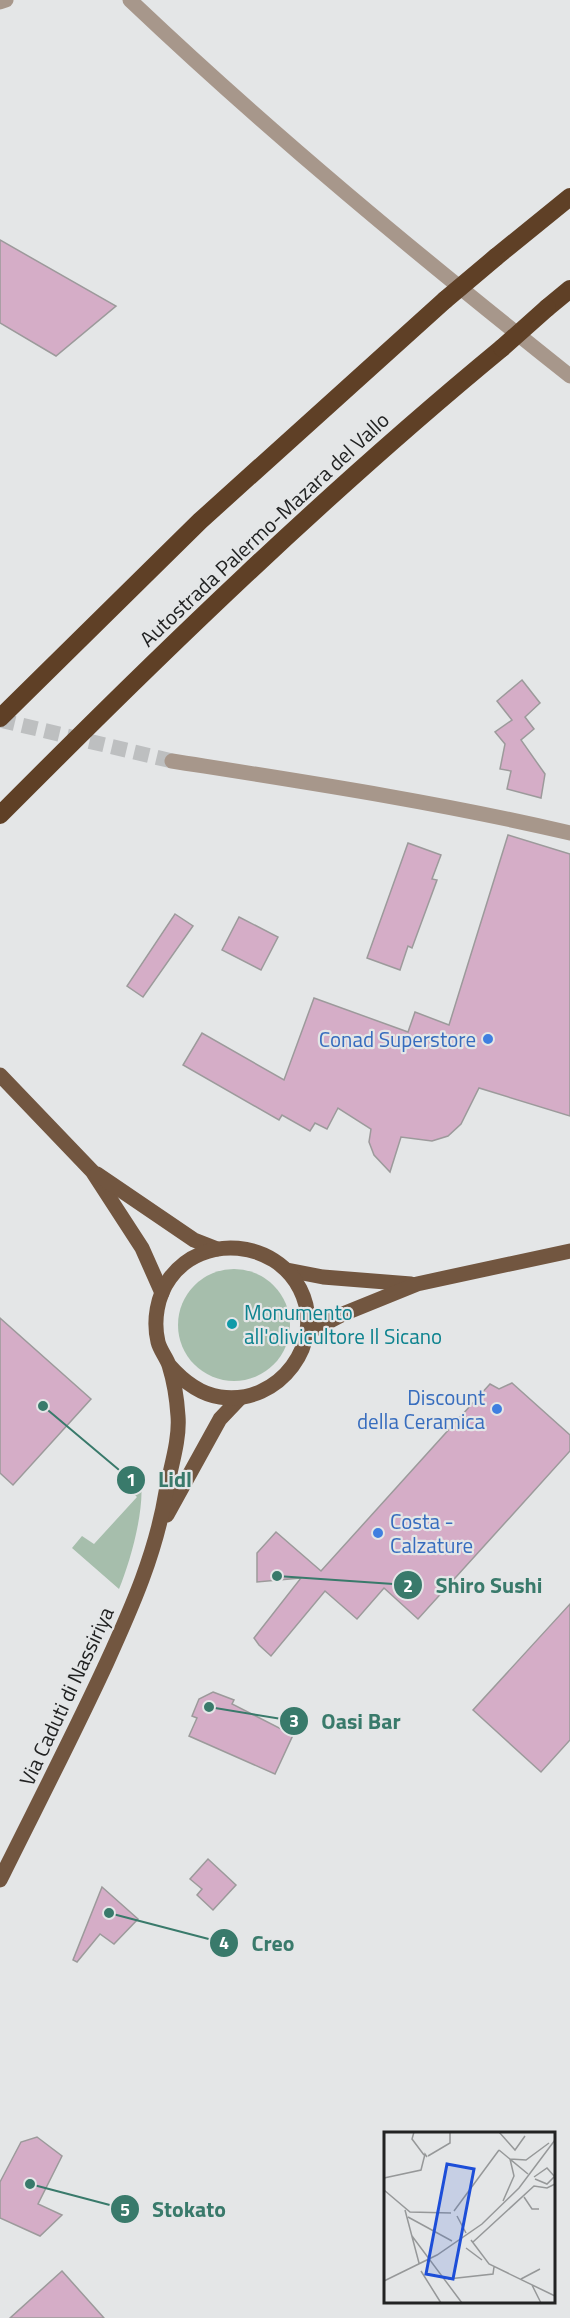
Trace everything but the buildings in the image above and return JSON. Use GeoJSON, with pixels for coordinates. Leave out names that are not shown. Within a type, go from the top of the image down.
{"type":"FeatureCollection","features":[{"type":"Feature","properties":{"kind":"highway"},"geometry":{"type":"LineString","coordinates":[[0,718],[200,521],[445,300],[570,197]]}},
{"type":"Feature","properties":{"kind":"highway","name":"Autostrada Palermo-Mazara del Vallo"},"geometry":{"type":"LineString","coordinates":[[0,815],[158,656],[321,504],[421,415],[570,289]]}},
{"type":"Feature","properties":{"kind":"main road"},"geometry":{"type":"LineString","coordinates":[[0,1075],[92,1171],[142,1248],[162,1293]]}},
{"type":"Feature","properties":{"kind":"main road"},"geometry":{"type":"LineString","coordinates":[[92,1171],[194,1240],[218,1249]]}},
{"type":"Feature","properties":{"kind":"main road"},"geometry":{"type":"LineString","coordinates":[[161,1525],[179,1419],[169,1365],[159,1343],[156,1317],[162,1293],[171,1277],[183,1264],[199,1254],[218,1249],[242,1247],[255,1250],[287,1270],[323,1277],[417,1284]]}},
{"type":"Feature","properties":{"kind":"main road"},"geometry":{"type":"LineString","coordinates":[[307,1333],[343,1314],[417,1284],[570,1251]]}},
{"type":"Feature","properties":{"kind":"main road"},"geometry":{"type":"LineString","coordinates":[[169,1365],[183,1380],[200,1391],[219,1397],[240,1398],[264,1391],[285,1377],[300,1357],[307,1333],[307,1310],[300,1289],[287,1270]]}},
{"type":"Feature","properties":{"kind":"main road"},"geometry":{"type":"LineString","coordinates":[[161,1525],[220,1419],[240,1398]]}},
{"type":"Feature","properties":{"kind":"main road","name":"Via Caduti di Nassiriya"},"geometry":{"type":"LineString","coordinates":[[0,1880],[87,1708],[130,1611],[161,1525]]}},
{"type":"Feature","properties":{"kind":"street"},"geometry":{"type":"LineString","coordinates":[[0,2],[6,0]]}},
{"type":"Feature","properties":{"kind":"street"},"geometry":{"type":"LineString","coordinates":[[130,0],[230,95],[397,239],[570,376]]}},
{"type":"Feature","properties":{"kind":"street"},"geometry":{"type":"LineString","coordinates":[[172,761],[409,799],[570,833]]}},
{"type":"Feature","properties":{"kind":"green space"},"geometry":{"type":"Polygon","coordinates":[[[234,1269],[255,1273],[274,1285],[286,1304],[290,1325],[286,1346],[274,1365],[255,1377],[234,1381],[213,1377],[194,1365],[182,1346],[178,1325],[182,1304],[194,1285],[213,1273],[234,1269]]]}},
{"type":"Feature","properties":{"kind":"green space"},"geometry":{"type":"Polygon","coordinates":[[[139,1471],[140,1513],[133,1547],[119,1589],[72,1548],[82,1536],[94,1544],[137,1497],[124,1484],[139,1471]]]}},
{"type":"Feature","properties":{"kind":"tunnel"},"geometry":{"type":"LineString","coordinates":[[0,720],[172,761]]}},
{"type":"Feature","properties":{"kind":"place","name":"Conad Superstore"},"geometry":{"type":"Point","coordinates":[488,1039]}},
{"type":"Feature","properties":{"kind":"place","name":"Monumento all'olivicultore Il Sicano"},"geometry":{"type":"Point","coordinates":[232,1324]}},
{"type":"Feature","properties":{"kind":"place","name":"Lidl"},"geometry":{"type":"Point","coordinates":[43,1406]}},
{"type":"Feature","properties":{"kind":"place","name":"Discount della Ceramica"},"geometry":{"type":"Point","coordinates":[497,1409]}},
{"type":"Feature","properties":{"kind":"place","name":"Costa - Calzature"},"geometry":{"type":"Point","coordinates":[378,1533]}},
{"type":"Feature","properties":{"kind":"place","name":"Shiro Sushi"},"geometry":{"type":"Point","coordinates":[277,1576]}},
{"type":"Feature","properties":{"kind":"place","name":"Oasi Bar"},"geometry":{"type":"Point","coordinates":[209,1707]}},
{"type":"Feature","properties":{"kind":"place","name":"Creo"},"geometry":{"type":"Point","coordinates":[109,1913]}},
{"type":"Feature","properties":{"kind":"place","name":"Stokato"},"geometry":{"type":"Point","coordinates":[30,2184]}}]}
